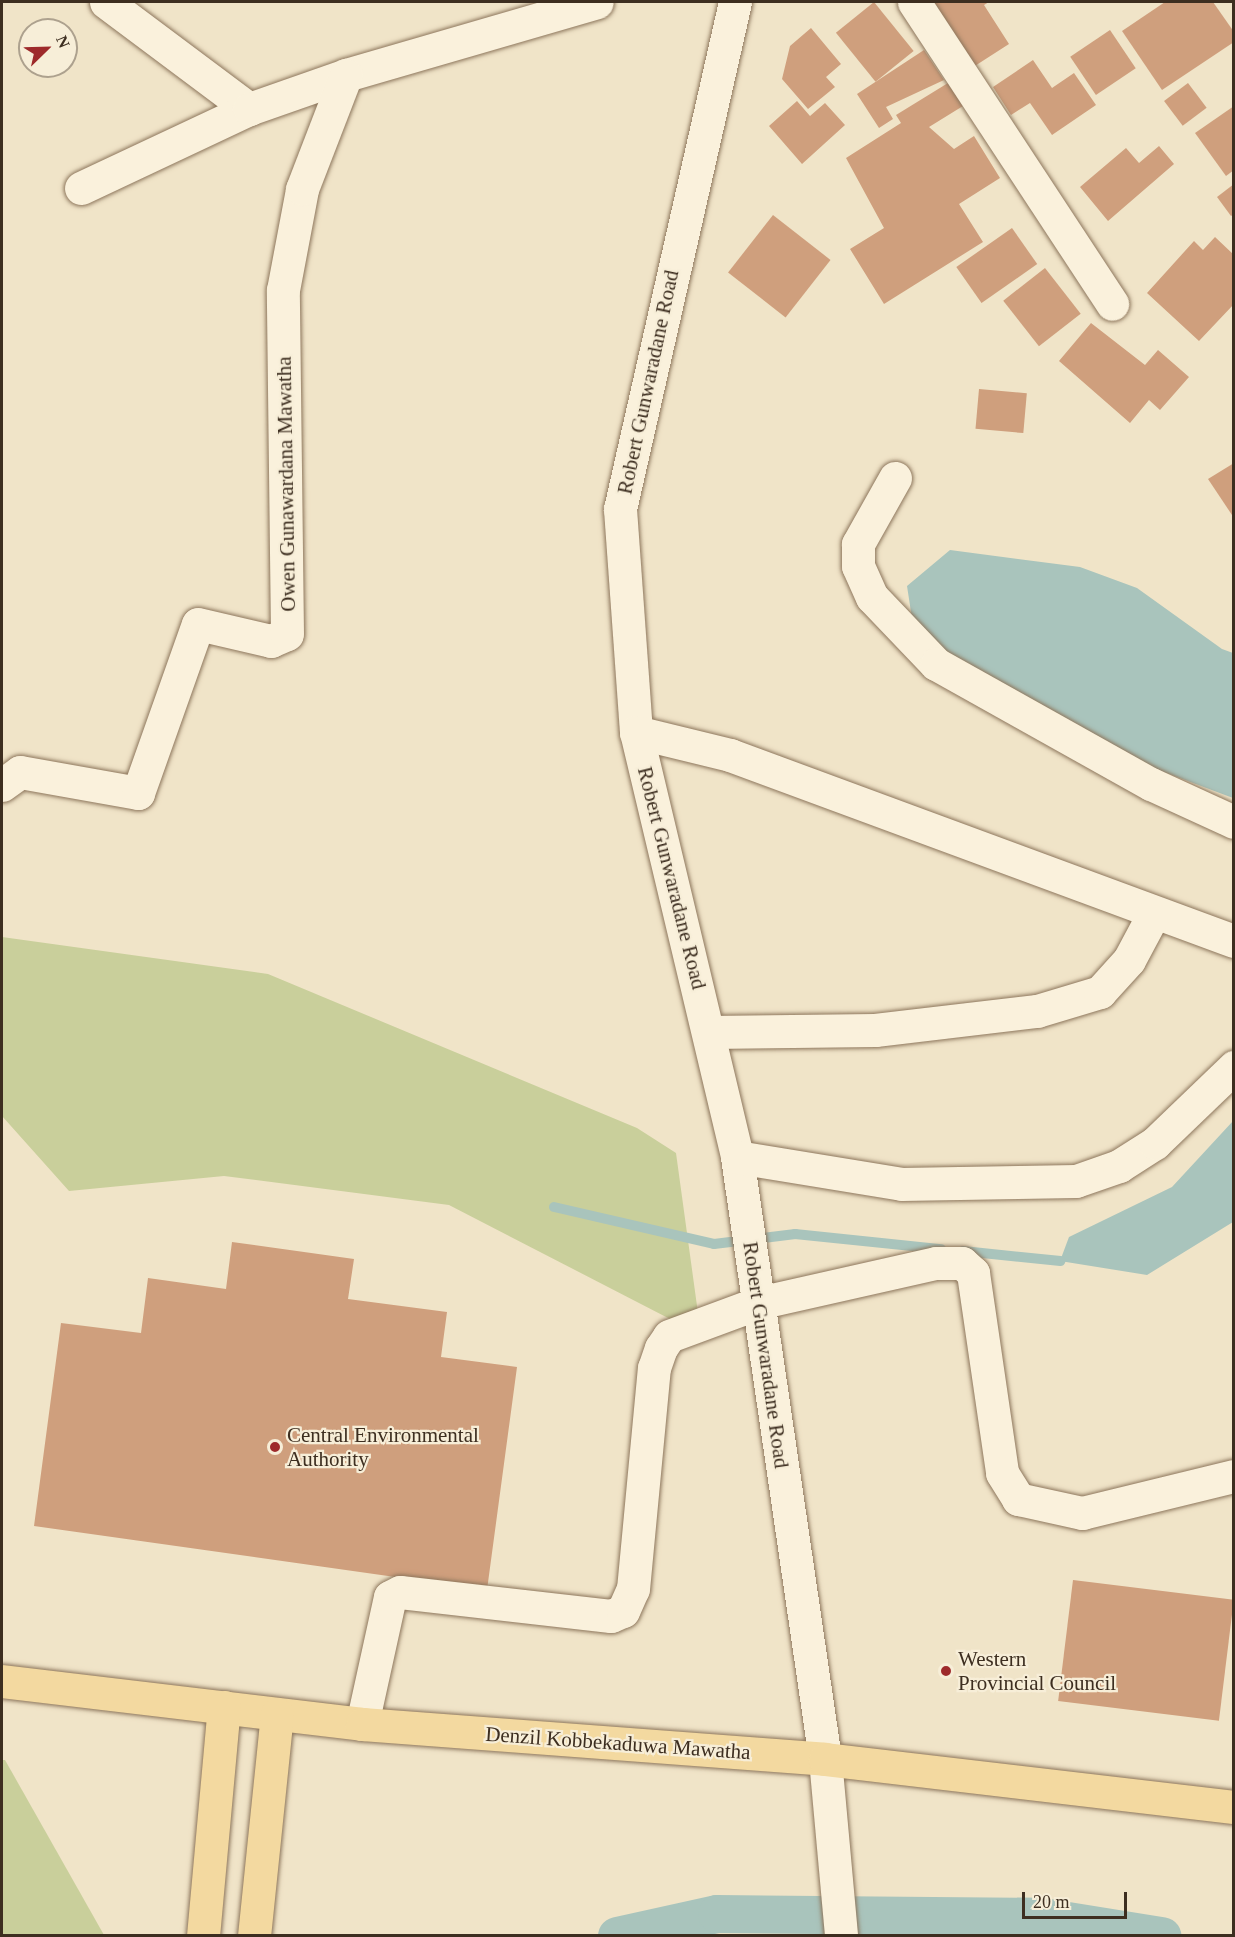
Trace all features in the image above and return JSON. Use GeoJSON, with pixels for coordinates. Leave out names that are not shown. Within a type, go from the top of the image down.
{"type":"FeatureCollection","features":[{"type":"Feature","properties":{"kind":"main road","name":"Denzil Kobbekaduwa Mawatha"},"geometry":{"type":"LineString","coordinates":[[2,1681],[362,1724],[825,1759],[1233,1807]]}},
{"type":"Feature","properties":{"kind":"main road"},"geometry":{"type":"LineString","coordinates":[[203,1935],[224,1707]]}},
{"type":"Feature","properties":{"kind":"main road"},"geometry":{"type":"LineString","coordinates":[[254,1935],[277,1714]]}},
{"type":"Feature","properties":{"kind":"street"},"geometry":{"type":"LineString","coordinates":[[106,2],[249,109]]}},
{"type":"Feature","properties":{"kind":"street"},"geometry":{"type":"LineString","coordinates":[[81,188],[249,109],[346,75],[597,2]]}},
{"type":"Feature","properties":{"kind":"street","name":"Robert Gunwaradane Road"},"geometry":{"type":"LineString","coordinates":[[735,2],[620,509],[636,732],[737,1157],[825,1759],[841,1935]]}},
{"type":"Feature","properties":{"kind":"street"},"geometry":{"type":"LineString","coordinates":[[914,2],[1113,304]]}},
{"type":"Feature","properties":{"kind":"street","name":"Owen Gunawardana Mawatha"},"geometry":{"type":"LineString","coordinates":[[2,785],[20,772],[138,793],[198,624],[271,641],[287,634],[283,290],[302,189],[346,75]]}},
{"type":"Feature","properties":{"kind":"street"},"geometry":{"type":"LineString","coordinates":[[895,478],[858,544],[858,566],[872,597],[936,664],[1151,784],[1233,822]]}},
{"type":"Feature","properties":{"kind":"street"},"geometry":{"type":"LineString","coordinates":[[636,732],[730,755],[1154,913],[1233,940]]}},
{"type":"Feature","properties":{"kind":"street"},"geometry":{"type":"LineString","coordinates":[[709,1032],[875,1030],[1036,1011],[1100,992],[1129,960],[1154,913]]}},
{"type":"Feature","properties":{"kind":"street"},"geometry":{"type":"LineString","coordinates":[[737,1157],[901,1184],[1076,1181],[1119,1166],[1155,1143],[1233,1067]]}},
{"type":"Feature","properties":{"kind":"street"},"geometry":{"type":"LineString","coordinates":[[362,1724],[390,1597],[400,1592],[610,1616],[623,1611],[633,1589],[654,1368],[661,1348],[669,1336],[756,1288],[936,1263],[962,1263],[973,1273],[1002,1473],[1018,1499],[1082,1513],[1233,1476]]}},
{"type":"Feature","properties":{"kind":"green space"},"geometry":{"type":"Polygon","coordinates":[[[2,937],[268,974],[637,1128],[676,1153],[701,1335],[449,1205],[224,1176],[69,1191],[2,1116],[2,937]]]}},
{"type":"Feature","properties":{"kind":"green space"},"geometry":{"type":"Polygon","coordinates":[[[2,1760],[5,1760],[104,1935],[2,1935],[2,1760]]]}},
{"type":"Feature","properties":{"kind":"water"},"geometry":{"type":"Polygon","coordinates":[[[950,550],[1080,567],[1137,588],[1222,649],[1233,653],[1233,798],[1015,716],[913,625],[907,586],[950,550]]]}},
{"type":"Feature","properties":{"kind":"water"},"geometry":{"type":"Polygon","coordinates":[[[1233,1121],[1233,1222],[1147,1275],[1060,1261],[1069,1237],[1172,1187],[1233,1121]]]}},
{"type":"Feature","properties":{"kind":"building"},"geometry":{"type":"Polygon","coordinates":[[[874,2],[914,51],[876,82],[836,33],[874,2]]]}},
{"type":"Feature","properties":{"kind":"building"},"geometry":{"type":"Polygon","coordinates":[[[923,2],[989,2],[984,5],[1009,44],[967,71],[923,2]]]}},
{"type":"Feature","properties":{"kind":"building"},"geometry":{"type":"Polygon","coordinates":[[[1165,2],[1213,2],[1234,32],[1234,42],[1162,90],[1122,31],[1165,2]]]}},
{"type":"Feature","properties":{"kind":"building"},"geometry":{"type":"Polygon","coordinates":[[[811,28],[841,64],[826,77],[835,87],[808,109],[782,79],[790,46],[811,28]]]}},
{"type":"Feature","properties":{"kind":"building"},"geometry":{"type":"Polygon","coordinates":[[[1110,30],[1136,68],[1096,95],[1070,57],[1110,30]]]}},
{"type":"Feature","properties":{"kind":"building"},"geometry":{"type":"Polygon","coordinates":[[[924,50],[944,80],[886,107],[893,119],[879,128],[857,94],[924,50]]]}},
{"type":"Feature","properties":{"kind":"building"},"geometry":{"type":"Polygon","coordinates":[[[1033,60],[1052,88],[1074,73],[1096,105],[1052,135],[1030,103],[1011,115],[993,87],[1033,60]]]}},
{"type":"Feature","properties":{"kind":"building"},"geometry":{"type":"Polygon","coordinates":[[[948,83],[963,106],[929,127],[954,149],[974,136],[1000,178],[959,204],[983,242],[884,304],[850,249],[884,228],[846,158],[901,123],[896,115],[948,83]]]}},
{"type":"Feature","properties":{"kind":"building"},"geometry":{"type":"Polygon","coordinates":[[[1188,83],[1207,108],[1183,126],[1164,101],[1188,83]]]}},
{"type":"Feature","properties":{"kind":"building"},"geometry":{"type":"Polygon","coordinates":[[[797,101],[810,116],[825,103],[845,125],[802,164],[769,126],[797,101]]]}},
{"type":"Feature","properties":{"kind":"building"},"geometry":{"type":"Polygon","coordinates":[[[1234,106],[1234,170],[1226,176],[1195,133],[1234,106]]]}},
{"type":"Feature","properties":{"kind":"building"},"geometry":{"type":"Polygon","coordinates":[[[1159,146],[1174,164],[1108,221],[1080,187],[1126,148],[1139,163],[1159,146]]]}},
{"type":"Feature","properties":{"kind":"building"},"geometry":{"type":"Polygon","coordinates":[[[1234,184],[1234,214],[1231,216],[1217,197],[1234,184]]]}},
{"type":"Feature","properties":{"kind":"building"},"geometry":{"type":"Polygon","coordinates":[[[773,215],[831,260],[786,317],[728,273],[773,215]]]}},
{"type":"Feature","properties":{"kind":"building"},"geometry":{"type":"Polygon","coordinates":[[[1012,228],[1037,264],[982,303],[956,267],[1012,228]]]}},
{"type":"Feature","properties":{"kind":"building"},"geometry":{"type":"Polygon","coordinates":[[[1215,237],[1234,255],[1234,304],[1199,341],[1147,293],[1194,241],[1203,250],[1215,237]]]}},
{"type":"Feature","properties":{"kind":"building"},"geometry":{"type":"Polygon","coordinates":[[[1045,268],[1081,314],[1039,346],[1003,301],[1045,268]]]}},
{"type":"Feature","properties":{"kind":"building"},"geometry":{"type":"Polygon","coordinates":[[[1091,323],[1145,365],[1158,350],[1189,377],[1160,410],[1149,400],[1130,423],[1059,361],[1091,323]]]}},
{"type":"Feature","properties":{"kind":"building"},"geometry":{"type":"Polygon","coordinates":[[[979,389],[1027,393],[1023,433],[976,429],[979,389]]]}},
{"type":"Feature","properties":{"kind":"building"},"geometry":{"type":"Polygon","coordinates":[[[1234,463],[1234,518],[1208,479],[1234,463]]]}},
{"type":"Feature","properties":{"kind":"building","name":"Central Environmental Authority"},"geometry":{"type":"Polygon","coordinates":[[[232,1242],[354,1259],[348,1299],[447,1312],[441,1357],[517,1367],[487,1590],[34,1526],[61,1323],[141,1333],[148,1278],[226,1289],[232,1242]]]}},
{"type":"Feature","properties":{"kind":"building"},"geometry":{"type":"Polygon","coordinates":[[[1073,1580],[1234,1600],[1219,1721],[1058,1701],[1073,1580]]]}},
{"type":"Feature","properties":{"kind":"waterway"},"geometry":{"type":"LineString","coordinates":[[554,1207],[714,1244],[795,1234],[941,1249]]}},
{"type":"Feature","properties":{"kind":"waterway"},"geometry":{"type":"LineString","coordinates":[[963,1251],[1060,1261]]}},
{"type":"Feature","properties":{"kind":"waterway"},"geometry":{"type":"LineString","coordinates":[[617,1936],[717,1914],[1043,1917],[1162,1936]]}},
{"type":"Feature","properties":{"kind":"place","name":"Central Environmental Authority"},"geometry":{"type":"Point","coordinates":[275,1447]}},
{"type":"Feature","properties":{"kind":"place","name":"Western Provincial Council"},"geometry":{"type":"Point","coordinates":[946,1671]}}]}
